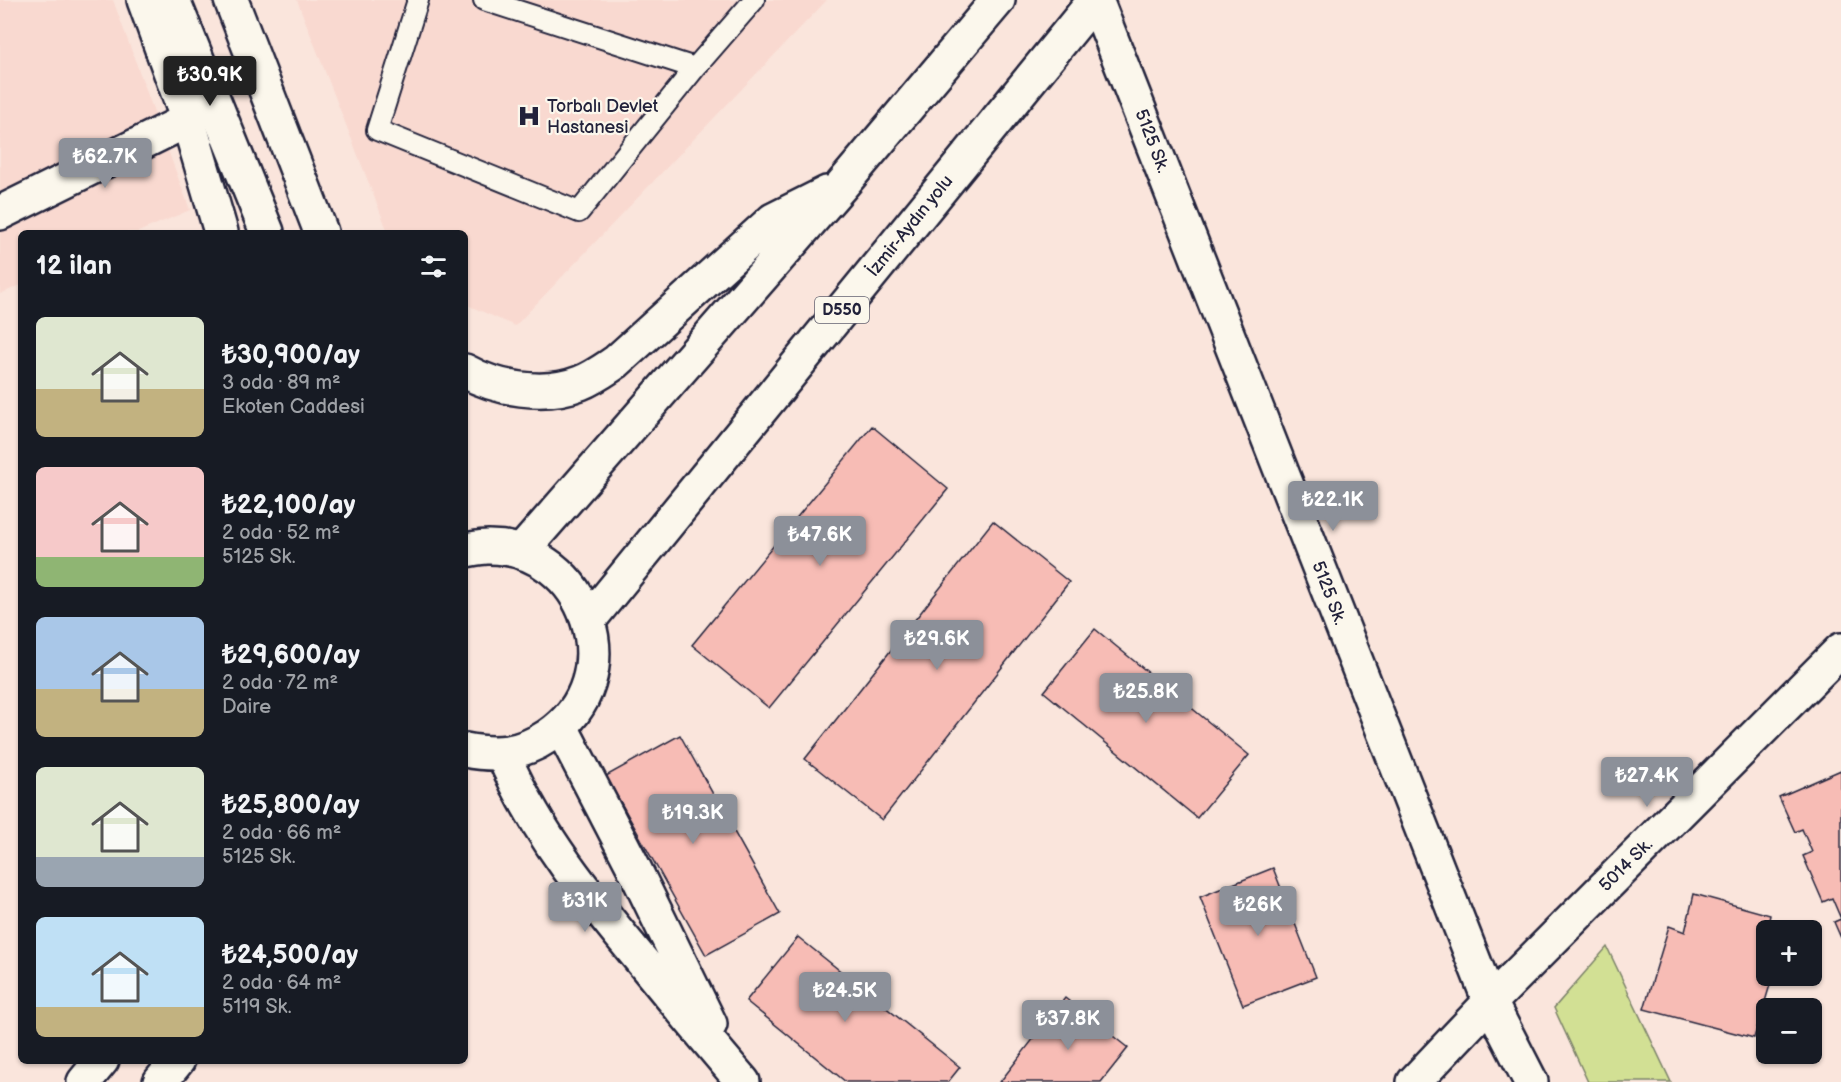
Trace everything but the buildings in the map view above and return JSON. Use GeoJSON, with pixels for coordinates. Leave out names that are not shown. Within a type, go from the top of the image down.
{"type":"FeatureCollection","features":[{"type":"Feature","properties":{"kind":"main road"},"geometry":{"type":"LineString","coordinates":[[144,0],[188,120],[220,230]]}},
{"type":"Feature","properties":{"kind":"main road"},"geometry":{"type":"LineString","coordinates":[[173,0],[266,230]]}},
{"type":"Feature","properties":{"kind":"main road"},"geometry":{"type":"LineString","coordinates":[[231,0],[320,230]]}},
{"type":"Feature","properties":{"kind":"main road"},"geometry":{"type":"LineString","coordinates":[[521,552],[842,185],[998,0]]}},
{"type":"Feature","properties":{"kind":"main road","name":"İzmir-Aydın yolu"},"geometry":{"type":"LineString","coordinates":[[589,620],[1096,0]]}},
{"type":"Feature","properties":{"kind":"main road","name":"5125 Sk."},"geometry":{"type":"LineString","coordinates":[[1096,0],[1490,1002],[1531,1082]]}},
{"type":"Feature","properties":{"kind":"main road"},"geometry":{"type":"LineString","coordinates":[[0,213],[188,120]]}},
{"type":"Feature","properties":{"kind":"main road"},"geometry":{"type":"LineString","coordinates":[[468,372],[502,385],[527,390],[551,390],[577,384],[597,376],[616,362],[773,220],[842,185]]}},
{"type":"Feature","properties":{"kind":"main road"},"geometry":{"type":"LineString","coordinates":[[468,550],[488,547],[521,552],[550,567],[574,590],[589,620],[593,654],[589,681],[578,706],[561,727],[534,745],[480,758]]}},
{"type":"Feature","properties":{"kind":"main road","name":"5014 Sk."},"geometry":{"type":"LineString","coordinates":[[1414,1082],[1490,1002],[1841,650]]}},
{"type":"Feature","properties":{"kind":"main road"},"geometry":{"type":"LineString","coordinates":[[561,727],[738,1077]]}},
{"type":"Feature","properties":{"kind":"main road"},"geometry":{"type":"LineString","coordinates":[[480,758],[516,786],[548,840],[584,892],[738,1077]]}},
{"type":"Feature","properties":{"kind":"main road"},"geometry":{"type":"LineString","coordinates":[[84,1082],[99,1064]]}},
{"type":"Feature","properties":{"kind":"main road"},"geometry":{"type":"LineString","coordinates":[[160,1082],[175,1064]]}},
{"type":"Feature","properties":{"kind":"lane"},"geometry":{"type":"LineString","coordinates":[[418,0],[377,130],[579,212],[695,68],[754,0]]}},
{"type":"Feature","properties":{"kind":"lane"},"geometry":{"type":"LineString","coordinates":[[484,0],[695,68]]}},
{"type":"Feature","properties":{"kind":"shaded area"},"geometry":{"type":"Polygon","coordinates":[[[0,0],[113,0],[190,210],[143,230],[18,230],[18,286],[0,294],[0,0]]]}},
{"type":"Feature","properties":{"kind":"shaded area","name":"Torbalı Devlet Hastanesi"},"geometry":{"type":"Polygon","coordinates":[[[297,0],[827,0],[515,326],[468,305],[468,230],[387,230],[297,0]]]}},
{"type":"Feature","properties":{"kind":"green space"},"geometry":{"type":"Polygon","coordinates":[[[1607,947],[1671,1082],[1588,1082],[1554,1008],[1607,947]]]}},
{"type":"Feature","properties":{"kind":"place","name":"Torbalı Devlet Hastanesi"},"geometry":{"type":"Point","coordinates":[529,116]}}]}
